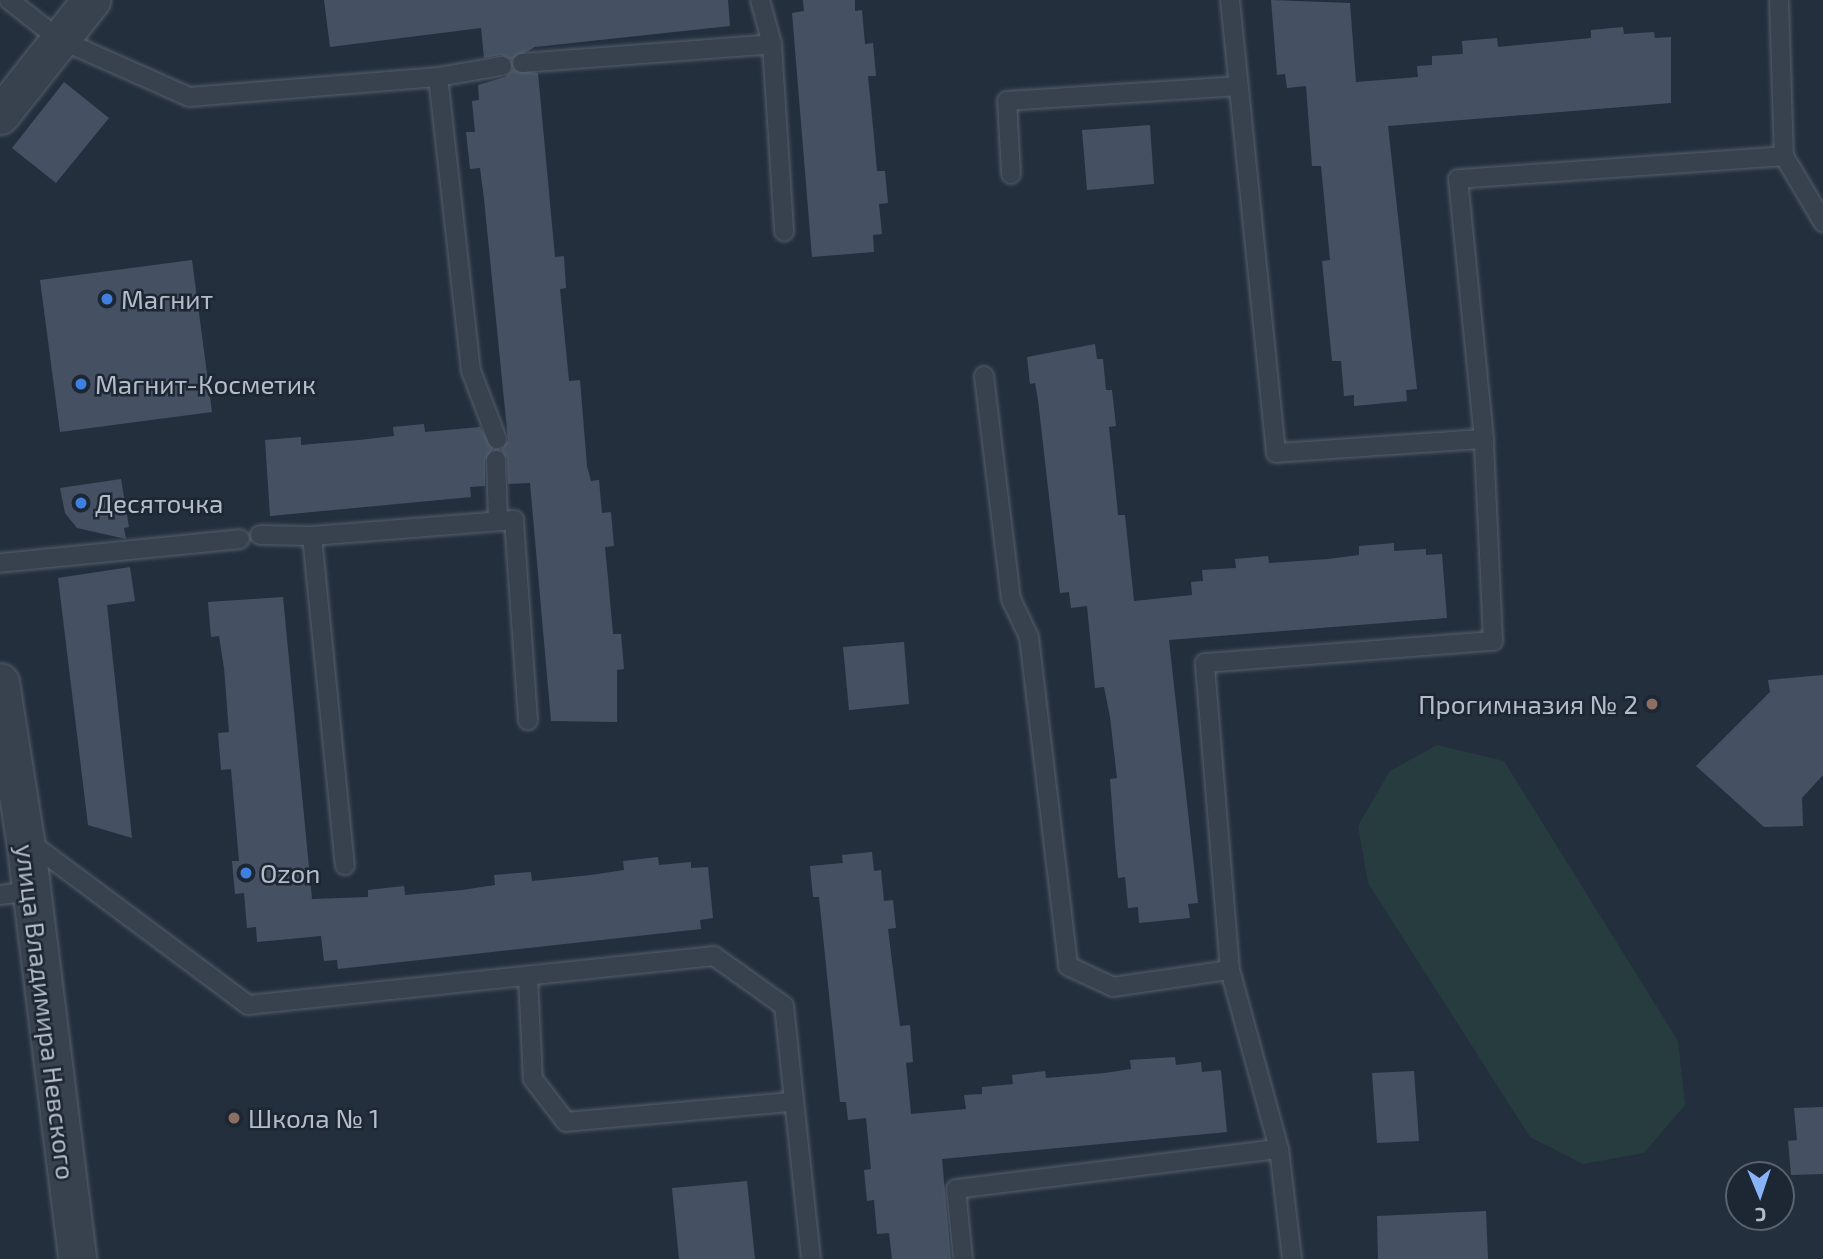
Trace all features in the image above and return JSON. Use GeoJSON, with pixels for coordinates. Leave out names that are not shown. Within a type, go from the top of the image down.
{"type":"FeatureCollection","features":[{"type":"Feature","properties":{"kind":"street"},"geometry":{"type":"LineString","coordinates":[[0,115],[91,0]]}},
{"type":"Feature","properties":{"kind":"street","name":"улица Владимира Невского"},"geometry":{"type":"LineString","coordinates":[[0,682],[25,839],[15,893],[77,1259]]}},
{"type":"Feature","properties":{"kind":"lane"},"geometry":{"type":"LineString","coordinates":[[9,0],[59,39],[190,97],[438,77],[502,66]]}},
{"type":"Feature","properties":{"kind":"lane"},"geometry":{"type":"LineString","coordinates":[[760,0],[772,44],[784,232]]}},
{"type":"Feature","properties":{"kind":"lane"},"geometry":{"type":"LineString","coordinates":[[1230,0],[1276,453],[1484,439]]}},
{"type":"Feature","properties":{"kind":"lane"},"geometry":{"type":"LineString","coordinates":[[1779,0],[1784,156],[1823,222]]}},
{"type":"Feature","properties":{"kind":"lane"},"geometry":{"type":"LineString","coordinates":[[522,63],[772,44]]}},
{"type":"Feature","properties":{"kind":"lane"},"geometry":{"type":"LineString","coordinates":[[438,77],[471,371],[496,439]]}},
{"type":"Feature","properties":{"kind":"lane"},"geometry":{"type":"LineString","coordinates":[[1011,174],[1007,101],[1239,86]]}},
{"type":"Feature","properties":{"kind":"lane"},"geometry":{"type":"LineString","coordinates":[[1292,1259],[1279,1149],[1230,970],[1205,663],[1493,642],[1484,439],[1458,179],[1784,156]]}},
{"type":"Feature","properties":{"kind":"lane"},"geometry":{"type":"LineString","coordinates":[[984,376],[1012,598],[1029,637],[1068,966],[1113,987],[1230,970]]}},
{"type":"Feature","properties":{"kind":"lane"},"geometry":{"type":"LineString","coordinates":[[496,460],[498,521]]}},
{"type":"Feature","properties":{"kind":"lane"},"geometry":{"type":"LineString","coordinates":[[260,535],[312,536],[514,520],[528,721]]}},
{"type":"Feature","properties":{"kind":"lane"},"geometry":{"type":"LineString","coordinates":[[312,536],[345,865]]}},
{"type":"Feature","properties":{"kind":"lane"},"geometry":{"type":"LineString","coordinates":[[0,563],[240,539]]}},
{"type":"Feature","properties":{"kind":"lane"},"geometry":{"type":"LineString","coordinates":[[25,839],[248,1005],[528,978],[714,956],[784,1006],[792,1102],[811,1259]]}},
{"type":"Feature","properties":{"kind":"lane"},"geometry":{"type":"LineString","coordinates":[[528,978],[533,1079],[566,1122],[792,1102]]}},
{"type":"Feature","properties":{"kind":"lane"},"geometry":{"type":"LineString","coordinates":[[963,1259],[956,1189],[1279,1149]]}},
{"type":"Feature","properties":{"kind":"green space"},"geometry":{"type":"Polygon","coordinates":[[[1437,745],[1504,761],[1678,1041],[1685,1105],[1644,1153],[1583,1164],[1530,1137],[1368,883],[1358,826],[1390,771],[1437,745]]]}},
{"type":"Feature","properties":{"kind":"building"},"geometry":{"type":"Polygon","coordinates":[[[324,0],[728,0],[730,26],[535,47],[511,60],[501,55],[484,58],[481,28],[330,47],[324,0]]]}},
{"type":"Feature","properties":{"kind":"building"},"geometry":{"type":"Polygon","coordinates":[[[803,0],[855,0],[855,11],[862,10],[865,44],[873,43],[876,76],[868,76],[877,171],[885,171],[888,203],[879,204],[882,234],[873,235],[874,252],[812,257],[792,13],[804,11],[803,0]]]}},
{"type":"Feature","properties":{"kind":"building"},"geometry":{"type":"Polygon","coordinates":[[[1271,0],[1350,3],[1356,82],[1418,77],[1417,66],[1432,65],[1432,56],[1463,54],[1462,41],[1497,38],[1498,47],[1591,38],[1591,30],[1623,27],[1624,34],[1654,32],[1655,38],[1671,37],[1671,103],[1388,126],[1417,389],[1406,390],[1407,401],[1354,406],[1354,395],[1344,396],[1341,361],[1332,361],[1322,261],[1330,260],[1321,166],[1312,166],[1306,86],[1287,88],[1285,74],[1277,75],[1271,0]]]}},
{"type":"Feature","properties":{"kind":"building"},"geometry":{"type":"Polygon","coordinates":[[[513,69],[538,73],[555,257],[564,256],[566,288],[560,289],[569,381],[580,380],[587,466],[591,481],[599,480],[602,513],[611,512],[614,546],[605,547],[613,634],[621,634],[624,669],[617,670],[617,722],[551,721],[530,483],[508,484],[507,459],[501,450],[508,440],[484,199],[480,168],[470,169],[466,132],[475,132],[472,101],[479,100],[478,85],[505,77],[513,69]]]}},
{"type":"Feature","properties":{"kind":"building"},"geometry":{"type":"Polygon","coordinates":[[[64,82],[109,118],[56,183],[12,148],[64,82]]]}},
{"type":"Feature","properties":{"kind":"building"},"geometry":{"type":"Polygon","coordinates":[[[1150,125],[1154,184],[1087,190],[1082,130],[1150,125]]]}},
{"type":"Feature","properties":{"kind":"building"},"geometry":{"type":"Polygon","coordinates":[[[192,260],[212,412],[60,432],[40,280],[192,260]]]}},
{"type":"Feature","properties":{"kind":"building"},"geometry":{"type":"Polygon","coordinates":[[[1095,344],[1097,359],[1103,359],[1106,390],[1112,390],[1116,426],[1109,427],[1118,515],[1125,515],[1134,601],[1192,595],[1191,582],[1203,581],[1202,570],[1236,568],[1235,559],[1268,556],[1269,563],[1328,559],[1359,555],[1359,546],[1394,543],[1394,551],[1426,549],[1426,555],[1442,554],[1447,618],[1169,640],[1198,903],[1188,904],[1190,918],[1139,923],[1138,907],[1128,908],[1125,877],[1118,878],[1110,779],[1117,778],[1110,717],[1104,687],[1095,688],[1087,606],[1071,608],[1069,592],[1060,593],[1038,400],[1035,383],[1030,384],[1027,357],[1095,344]]]}},
{"type":"Feature","properties":{"kind":"building"},"geometry":{"type":"Polygon","coordinates":[[[424,424],[425,432],[480,427],[493,449],[485,460],[485,486],[470,487],[471,497],[270,516],[265,440],[301,437],[301,445],[359,440],[394,436],[393,427],[424,424]]]}},
{"type":"Feature","properties":{"kind":"building"},"geometry":{"type":"Polygon","coordinates":[[[121,479],[129,527],[124,528],[126,539],[77,528],[65,513],[60,488],[121,479]]]}},
{"type":"Feature","properties":{"kind":"building"},"geometry":{"type":"Polygon","coordinates":[[[130,567],[135,601],[107,605],[132,838],[88,825],[58,578],[130,567]]]}},
{"type":"Feature","properties":{"kind":"building"},"geometry":{"type":"Polygon","coordinates":[[[283,597],[312,899],[368,897],[368,890],[404,886],[405,895],[462,890],[495,885],[494,875],[531,872],[532,881],[591,875],[624,870],[623,861],[658,857],[659,865],[691,862],[691,868],[708,867],[713,918],[700,920],[701,929],[338,969],[337,960],[324,961],[321,936],[257,942],[256,927],[247,928],[244,893],[235,894],[232,861],[239,861],[231,769],[221,770],[218,733],[229,732],[224,668],[219,636],[211,637],[208,602],[283,597]]]}},
{"type":"Feature","properties":{"kind":"building"},"geometry":{"type":"Polygon","coordinates":[[[904,642],[909,704],[849,710],[843,647],[904,642]]]}},
{"type":"Feature","properties":{"kind":"building"},"geometry":{"type":"Polygon","coordinates":[[[1823,675],[1823,775],[1802,798],[1803,826],[1764,827],[1696,766],[1770,692],[1768,680],[1823,675]]]}},
{"type":"Feature","properties":{"kind":"building"},"geometry":{"type":"Polygon","coordinates":[[[872,852],[874,871],[881,870],[884,901],[893,900],[896,928],[888,929],[900,1026],[910,1025],[913,1062],[906,1063],[911,1114],[966,1109],[964,1095],[982,1094],[982,1087],[1013,1084],[1012,1075],[1045,1071],[1046,1078],[1105,1073],[1131,1069],[1130,1060],[1175,1057],[1176,1065],[1201,1062],[1202,1072],[1221,1070],[1227,1132],[942,1159],[951,1259],[892,1259],[889,1233],[877,1234],[874,1200],[867,1201],[864,1170],[871,1169],[866,1118],[848,1120],[846,1102],[840,1102],[819,897],[813,897],[810,866],[843,863],[842,855],[872,852]]]}},
{"type":"Feature","properties":{"kind":"building"},"geometry":{"type":"Polygon","coordinates":[[[1414,1071],[1419,1141],[1377,1143],[1372,1073],[1414,1071]]]}},
{"type":"Feature","properties":{"kind":"building"},"geometry":{"type":"Polygon","coordinates":[[[1823,1107],[1823,1174],[1795,1175],[1795,1161],[1790,1161],[1788,1141],[1797,1140],[1794,1108],[1823,1107]]]}},
{"type":"Feature","properties":{"kind":"building"},"geometry":{"type":"Polygon","coordinates":[[[747,1181],[755,1259],[679,1259],[672,1188],[747,1181]]]}},
{"type":"Feature","properties":{"kind":"building"},"geometry":{"type":"Polygon","coordinates":[[[1486,1211],[1488,1259],[1378,1259],[1377,1216],[1486,1211]]]}},
{"type":"Feature","properties":{"kind":"place","name":"Магнит"},"geometry":{"type":"Point","coordinates":[107,299]}},
{"type":"Feature","properties":{"kind":"place","name":"Магнит-Косметик"},"geometry":{"type":"Point","coordinates":[81,384]}},
{"type":"Feature","properties":{"kind":"place","name":"Десяточка"},"geometry":{"type":"Point","coordinates":[81,503]}},
{"type":"Feature","properties":{"kind":"place","name":"Прогимназия № 2"},"geometry":{"type":"Point","coordinates":[1652,704]}},
{"type":"Feature","properties":{"kind":"place","name":"Ozon"},"geometry":{"type":"Point","coordinates":[246,873]}},
{"type":"Feature","properties":{"kind":"place","name":"Школа № 1"},"geometry":{"type":"Point","coordinates":[234,1118]}}]}
